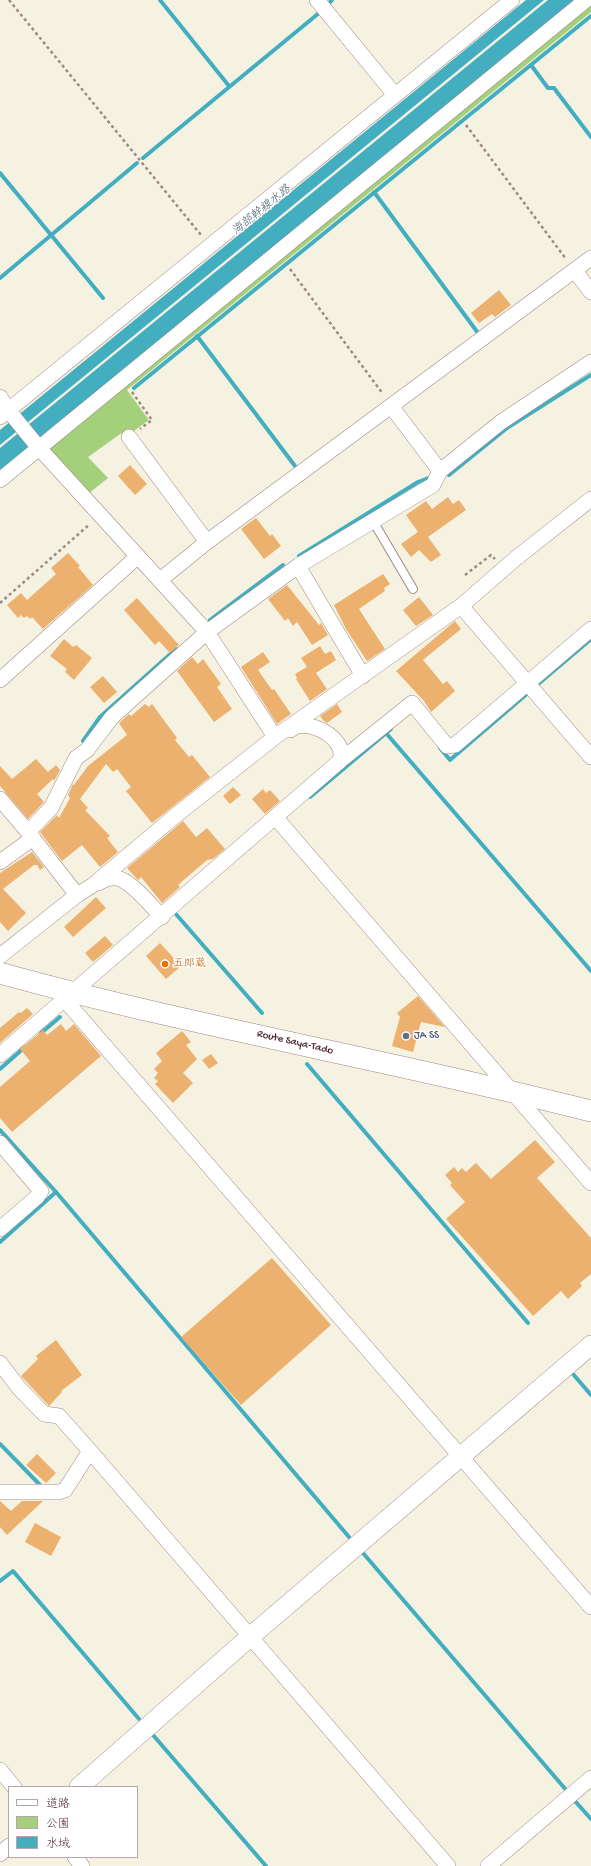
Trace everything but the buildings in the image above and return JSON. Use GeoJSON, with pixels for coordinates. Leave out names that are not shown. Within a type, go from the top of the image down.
{"type":"FeatureCollection","features":[{"type":"Feature","properties":{"kind":"main road","name":"Route Saya-Tado"},"geometry":{"type":"LineString","coordinates":[[0,973],[69,996],[510,1091],[591,1111]]}},
{"type":"Feature","properties":{"kind":"street"},"geometry":{"type":"LineString","coordinates":[[317,0],[395,95]]}},
{"type":"Feature","properties":{"kind":"street"},"geometry":{"type":"LineString","coordinates":[[7,414],[512,0]]}},
{"type":"Feature","properties":{"kind":"street"},"geometry":{"type":"LineString","coordinates":[[0,480],[37,446],[586,0]]}},
{"type":"Feature","properties":{"kind":"street"},"geometry":{"type":"LineString","coordinates":[[160,580],[207,542],[591,258]]}},
{"type":"Feature","properties":{"kind":"street"},"geometry":{"type":"LineString","coordinates":[[575,271],[591,292]]}},
{"type":"Feature","properties":{"kind":"street"},"geometry":{"type":"LineString","coordinates":[[0,862],[30,835],[51,808],[76,758],[87,750],[108,721],[207,632],[298,566],[434,485],[440,471],[515,412],[591,362]]}},
{"type":"Feature","properties":{"kind":"street"},"geometry":{"type":"LineString","coordinates":[[0,397],[7,414],[207,632],[275,737]]}},
{"type":"Feature","properties":{"kind":"street"},"geometry":{"type":"LineString","coordinates":[[392,406],[440,471]]}},
{"type":"Feature","properties":{"kind":"street"},"geometry":{"type":"LineString","coordinates":[[129,437],[207,542]]}},
{"type":"Feature","properties":{"kind":"street"},"geometry":{"type":"LineString","coordinates":[[94,885],[175,816],[275,737],[461,606],[502,569],[591,499]]}},
{"type":"Feature","properties":{"kind":"street"},"geometry":{"type":"LineString","coordinates":[[0,680],[138,557]]}},
{"type":"Feature","properties":{"kind":"street"},"geometry":{"type":"LineString","coordinates":[[298,566],[363,676]]}},
{"type":"Feature","properties":{"kind":"street"},"geometry":{"type":"LineString","coordinates":[[461,606],[591,757]]}},
{"type":"Feature","properties":{"kind":"street"},"geometry":{"type":"LineString","coordinates":[[0,1056],[341,760],[412,703],[447,746],[455,746],[591,629]]}},
{"type":"Feature","properties":{"kind":"street"},"geometry":{"type":"LineString","coordinates":[[275,737],[299,726],[327,732],[334,738],[340,748],[341,760]]}},
{"type":"Feature","properties":{"kind":"street"},"geometry":{"type":"LineString","coordinates":[[0,800],[30,835],[77,895]]}},
{"type":"Feature","properties":{"kind":"street"},"geometry":{"type":"LineString","coordinates":[[276,818],[510,1091],[591,1183]]}},
{"type":"Feature","properties":{"kind":"street"},"geometry":{"type":"LineString","coordinates":[[0,956],[77,895],[108,878],[117,878],[126,881],[162,916]]}},
{"type":"Feature","properties":{"kind":"street"},"geometry":{"type":"LineString","coordinates":[[69,996],[591,1607]]}},
{"type":"Feature","properties":{"kind":"street"},"geometry":{"type":"LineString","coordinates":[[0,1143],[41,1191],[37,1197],[0,1229]]}},
{"type":"Feature","properties":{"kind":"street"},"geometry":{"type":"LineString","coordinates":[[80,1786],[251,1636],[591,1345]]}},
{"type":"Feature","properties":{"kind":"street"},"geometry":{"type":"LineString","coordinates":[[0,1363],[18,1388],[44,1414],[59,1416],[90,1450],[448,1866]]}},
{"type":"Feature","properties":{"kind":"street"},"geometry":{"type":"LineString","coordinates":[[0,1492],[59,1492],[65,1490],[90,1450]]}},
{"type":"Feature","properties":{"kind":"street"},"geometry":{"type":"LineString","coordinates":[[0,1770],[13,1786]]}},
{"type":"Feature","properties":{"kind":"street"},"geometry":{"type":"LineString","coordinates":[[488,1866],[591,1778]]}},
{"type":"Feature","properties":{"kind":"street"},"geometry":{"type":"LineString","coordinates":[[0,1854],[8,1847]]}},
{"type":"Feature","properties":{"kind":"street"},"geometry":{"type":"LineString","coordinates":[[76,1858],[82,1866]]}},
{"type":"Feature","properties":{"kind":"lane"},"geometry":{"type":"LineString","coordinates":[[373,521],[413,589]]}},
{"type":"Feature","properties":{"kind":"path"},"geometry":{"type":"LineString","coordinates":[[9,0],[192,225],[211,246]]}},
{"type":"Feature","properties":{"kind":"path"},"geometry":{"type":"LineString","coordinates":[[466,125],[575,271]]}},
{"type":"Feature","properties":{"kind":"path"},"geometry":{"type":"LineString","coordinates":[[290,269],[392,406]]}},
{"type":"Feature","properties":{"kind":"path"},"geometry":{"type":"LineString","coordinates":[[129,437],[152,420],[132,392]]}},
{"type":"Feature","properties":{"kind":"path"},"geometry":{"type":"LineString","coordinates":[[0,603],[100,515]]}},
{"type":"Feature","properties":{"kind":"path"},"geometry":{"type":"LineString","coordinates":[[465,575],[491,555],[502,569]]}},
{"type":"Feature","properties":{"kind":"green space"},"geometry":{"type":"Polygon","coordinates":[[[591,2],[591,12],[127,390],[149,420],[127,436],[123,432],[88,457],[108,478],[88,494],[49,452],[50,446],[591,2]]]}},
{"type":"Feature","properties":{"kind":"water"},"geometry":{"type":"Polygon","coordinates":[[[526,0],[544,0],[0,445],[0,430],[526,0]]]}},
{"type":"Feature","properties":{"kind":"water"},"geometry":{"type":"Polygon","coordinates":[[[548,0],[576,0],[0,470],[0,448],[548,0]]]}},
{"type":"Feature","properties":{"kind":"waterway"},"geometry":{"type":"LineString","coordinates":[[160,0],[229,86]]}},
{"type":"Feature","properties":{"kind":"waterway"},"geometry":{"type":"LineString","coordinates":[[329,3],[332,0]]}},
{"type":"Feature","properties":{"kind":"waterway"},"geometry":{"type":"LineString","coordinates":[[143,158],[319,13]]}},
{"type":"Feature","properties":{"kind":"waterway"},"geometry":{"type":"LineString","coordinates":[[134,388],[591,16]]}},
{"type":"Feature","properties":{"kind":"waterway"},"geometry":{"type":"LineString","coordinates":[[531,65],[548,88],[554,88],[591,137]]}},
{"type":"Feature","properties":{"kind":"waterway"},"geometry":{"type":"LineString","coordinates":[[0,278],[137,163]]}},
{"type":"Feature","properties":{"kind":"waterway"},"geometry":{"type":"LineString","coordinates":[[0,173],[103,298]]}},
{"type":"Feature","properties":{"kind":"waterway"},"geometry":{"type":"LineString","coordinates":[[374,192],[478,333]]}},
{"type":"Feature","properties":{"kind":"waterway"},"geometry":{"type":"LineString","coordinates":[[197,336],[295,466]]}},
{"type":"Feature","properties":{"kind":"waterway"},"geometry":{"type":"LineString","coordinates":[[449,475],[507,428],[591,375]]}},
{"type":"Feature","properties":{"kind":"waterway"},"geometry":{"type":"LineString","coordinates":[[299,556],[418,482],[431,477]]}},
{"type":"Feature","properties":{"kind":"waterway"},"geometry":{"type":"LineString","coordinates":[[210,620],[283,565]]}},
{"type":"Feature","properties":{"kind":"waterway"},"geometry":{"type":"LineString","coordinates":[[537,685],[590,640]]}},
{"type":"Feature","properties":{"kind":"waterway"},"geometry":{"type":"LineString","coordinates":[[83,741],[100,717],[176,649]]}},
{"type":"Feature","properties":{"kind":"waterway"},"geometry":{"type":"LineString","coordinates":[[440,748],[450,760],[528,693]]}},
{"type":"Feature","properties":{"kind":"waterway"},"geometry":{"type":"LineString","coordinates":[[310,797],[391,729]]}},
{"type":"Feature","properties":{"kind":"waterway"},"geometry":{"type":"LineString","coordinates":[[386,733],[591,971]]}},
{"type":"Feature","properties":{"kind":"waterway"},"geometry":{"type":"LineString","coordinates":[[175,913],[262,1013]]}},
{"type":"Feature","properties":{"kind":"waterway"},"geometry":{"type":"LineString","coordinates":[[41,1033],[60,1017]]}},
{"type":"Feature","properties":{"kind":"waterway"},"geometry":{"type":"LineString","coordinates":[[0,1069],[25,1047]]}},
{"type":"Feature","properties":{"kind":"waterway"},"geometry":{"type":"LineString","coordinates":[[307,1064],[528,1323]]}},
{"type":"Feature","properties":{"kind":"waterway"},"geometry":{"type":"LineString","coordinates":[[0,1130],[56,1192],[0,1242]]}},
{"type":"Feature","properties":{"kind":"waterway"},"geometry":{"type":"LineString","coordinates":[[56,1192],[349,1537]]}},
{"type":"Feature","properties":{"kind":"waterway"},"geometry":{"type":"LineString","coordinates":[[573,1374],[591,1395]]}},
{"type":"Feature","properties":{"kind":"waterway"},"geometry":{"type":"LineString","coordinates":[[0,1444],[42,1487]]}},
{"type":"Feature","properties":{"kind":"waterway"},"geometry":{"type":"LineString","coordinates":[[363,1553],[567,1791]]}},
{"type":"Feature","properties":{"kind":"waterway"},"geometry":{"type":"LineString","coordinates":[[0,1581],[13,1571],[139,1719]]}},
{"type":"Feature","properties":{"kind":"waterway"},"geometry":{"type":"LineString","coordinates":[[153,1735],[266,1866]]}},
{"type":"Feature","properties":{"kind":"waterway"},"geometry":{"type":"LineString","coordinates":[[574,1800],[591,1819]]}},
{"type":"Feature","properties":{"kind":"place","name":"五郎蔵"},"geometry":{"type":"Point","coordinates":[165,964]}},
{"type":"Feature","properties":{"kind":"place","name":"JA SS"},"geometry":{"type":"Point","coordinates":[406,1036]}},
{"type":"Feature","properties":{"kind":"water label","name":"海部幹線水路"},"geometry":{"type":"Point","coordinates":[262,211]}}]}
